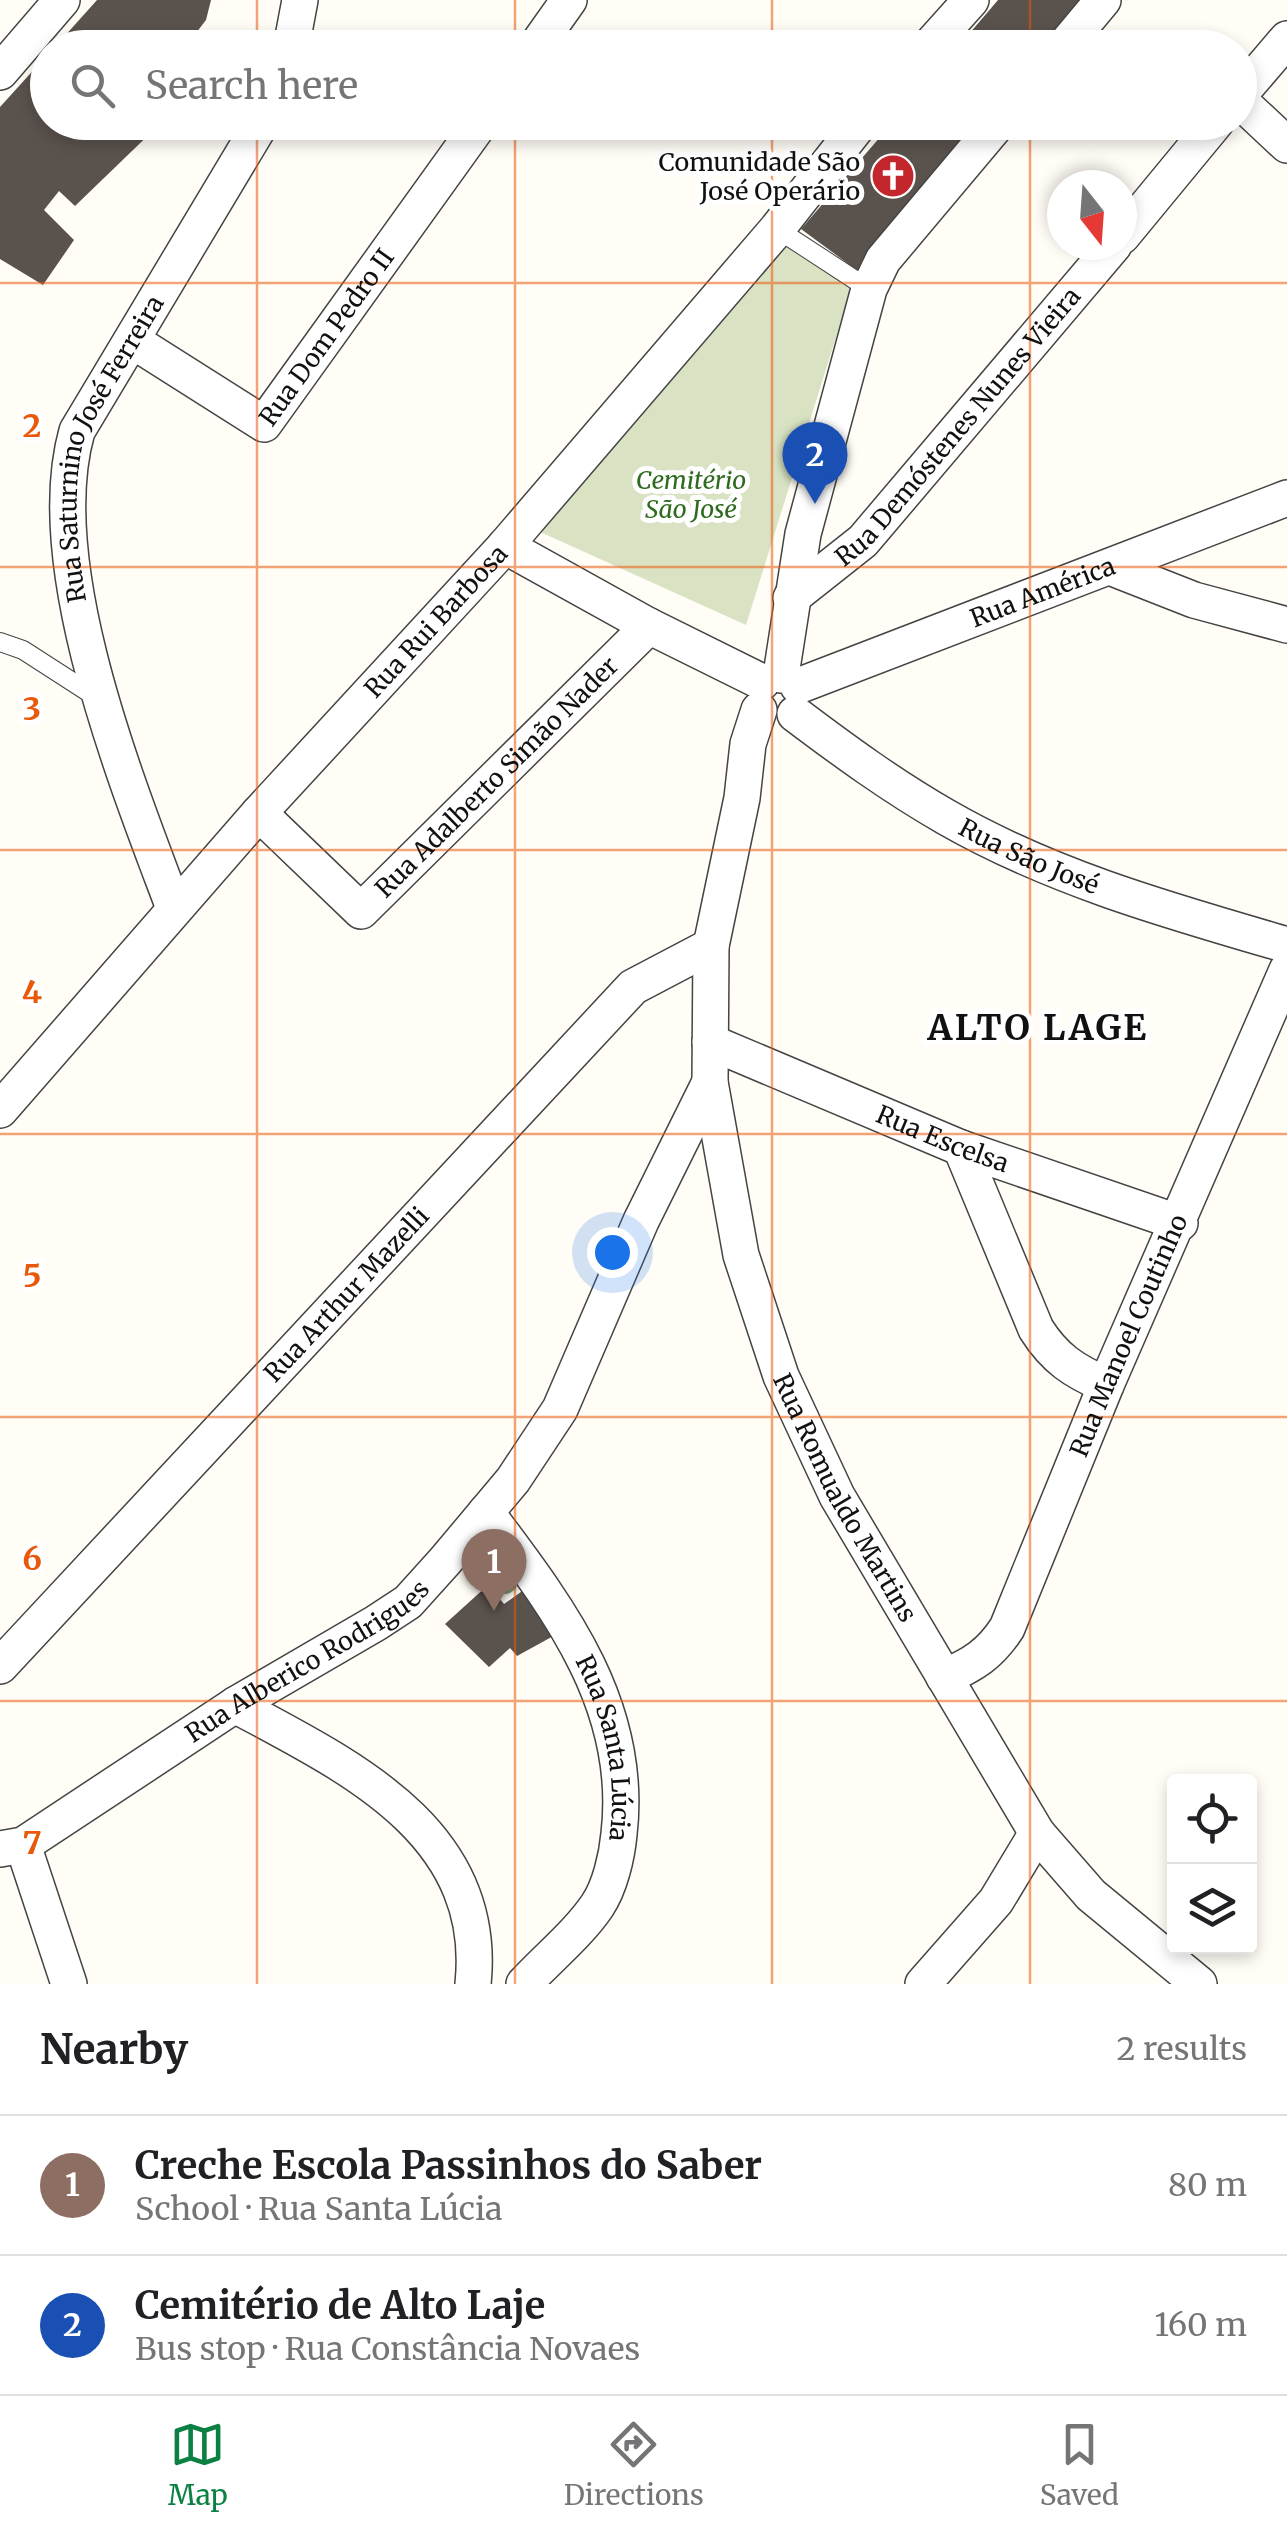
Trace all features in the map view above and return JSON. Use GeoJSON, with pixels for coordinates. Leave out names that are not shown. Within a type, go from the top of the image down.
{"type":"FeatureCollection","features":[{"type":"Feature","properties":{"kind":"street"},"geometry":{"type":"LineString","coordinates":[[36,30],[62,0]]}},
{"type":"Feature","properties":{"kind":"street"},"geometry":{"type":"LineString","coordinates":[[294,30],[300,0]]}},
{"type":"Feature","properties":{"kind":"street"},"geometry":{"type":"LineString","coordinates":[[548,30],[569,0]]}},
{"type":"Feature","properties":{"kind":"street"},"geometry":{"type":"LineString","coordinates":[[944,30],[971,0]]}},
{"type":"Feature","properties":{"kind":"street"},"geometry":{"type":"LineString","coordinates":[[1077,30],[1103,0]]}},
{"type":"Feature","properties":{"kind":"street"},"geometry":{"type":"LineString","coordinates":[[0,72],[30,37]]}},
{"type":"Feature","properties":{"kind":"street"},"geometry":{"type":"LineString","coordinates":[[1257,76],[1287,39]]}},
{"type":"Feature","properties":{"kind":"street"},"geometry":{"type":"LineString","coordinates":[[1257,114],[1287,145]]}},
{"type":"Feature","properties":{"kind":"street","name":"Rua Saturnino José Ferreira"},"geometry":{"type":"LineString","coordinates":[[174,908],[103,701],[73,575],[65,496],[77,431],[250,140]]}},
{"type":"Feature","properties":{"kind":"street","name":"Rua Dom Pedro II"},"geometry":{"type":"LineString","coordinates":[[133,340],[264,424],[468,140]]}},
{"type":"Feature","properties":{"kind":"street","name":"Rua Rui Barbosa"},"geometry":{"type":"LineString","coordinates":[[0,1110],[259,813],[505,546],[777,229],[847,140]]}},
{"type":"Feature","properties":{"kind":"street"},"geometry":{"type":"LineString","coordinates":[[780,698],[791,598],[808,516],[870,288],[882,260],[984,140]]}},
{"type":"Feature","properties":{"kind":"street"},"geometry":{"type":"LineString","coordinates":[[1137,218],[1201,140]]}},
{"type":"Feature","properties":{"kind":"street","name":"Rua Demóstenes Nunes Vieira"},"geometry":{"type":"LineString","coordinates":[[791,598],[864,541],[1101,260]]}},
{"type":"Feature","properties":{"kind":"street","name":"Rua América"},"geometry":{"type":"LineString","coordinates":[[780,698],[1287,498]]}},
{"type":"Feature","properties":{"kind":"street","name":"Rua São José"},"geometry":{"type":"LineString","coordinates":[[505,546],[780,698],[876,774],[948,818],[1042,864],[1156,906],[1287,944]]}},
{"type":"Feature","properties":{"kind":"street"},"geometry":{"type":"LineString","coordinates":[[1110,567],[1194,600],[1287,625]]}},
{"type":"Feature","properties":{"kind":"street","name":"Rua Adalberto Simão Nader"},"geometry":{"type":"LineString","coordinates":[[259,813],[361,910],[649,626]]}},
{"type":"Feature","properties":{"kind":"street","name":"Rua Romualdo Martins"},"geometry":{"type":"LineString","coordinates":[[780,698],[742,798],[711,946],[710,1082],[741,1255],[781,1376],[836,1496],[1037,1832],[1091,1895],[1199,1984]]}},
{"type":"Feature","properties":{"kind":"street","name":"Rua Arthur Mazelli"},"geometry":{"type":"LineString","coordinates":[[0,1666],[633,987],[711,946]]}},
{"type":"Feature","properties":{"kind":"street","name":"Rua Manoel Coutinho"},"geometry":{"type":"LineString","coordinates":[[944,1677],[974,1664],[993,1649],[1007,1628],[1106,1384],[1180,1223],[1287,970]]}},
{"type":"Feature","properties":{"kind":"street","name":"Rua Escelsa"},"geometry":{"type":"LineString","coordinates":[[710,1042],[961,1148],[1180,1223]]}},
{"type":"Feature","properties":{"kind":"street","name":"Rua Alberico Rodrigues"},"geometry":{"type":"LineString","coordinates":[[12,1847],[234,1705],[408,1602],[486,1512],[560,1409],[640,1221],[710,1082]]}},
{"type":"Feature","properties":{"kind":"street"},"geometry":{"type":"LineString","coordinates":[[961,1148],[1036,1330],[1051,1353],[1073,1371],[1106,1384]]}},
{"type":"Feature","properties":{"kind":"street","name":"Rua Santa Lúcia"},"geometry":{"type":"LineString","coordinates":[[486,1512],[541,1585],[587,1660],[605,1697],[621,1775],[618,1843],[600,1903],[524,1984]]}},
{"type":"Feature","properties":{"kind":"street"},"geometry":{"type":"LineString","coordinates":[[234,1705],[308,1745],[375,1789],[434,1839],[458,1880],[475,1962],[473,1984]]}},
{"type":"Feature","properties":{"kind":"street"},"geometry":{"type":"LineString","coordinates":[[923,1984],[996,1902],[1037,1832]]}},
{"type":"Feature","properties":{"kind":"street"},"geometry":{"type":"LineString","coordinates":[[12,1847],[69,1984]]}},
{"type":"Feature","properties":{"kind":"lane"},"geometry":{"type":"LineString","coordinates":[[777,229],[870,288]]}},
{"type":"Feature","properties":{"kind":"lane"},"geometry":{"type":"LineString","coordinates":[[0,642],[23,650],[103,701]]}},
{"type":"Feature","properties":{"kind":"green space","name":"Cemitério São José"},"geometry":{"type":"Polygon","coordinates":[[[786,241],[852,286],[746,625],[538,531],[786,241]]]}},
{"type":"Feature","properties":{"kind":"building"},"geometry":{"type":"Polygon","coordinates":[[[97,0],[211,0],[206,20],[198,30],[70,30],[97,0]]]}},
{"type":"Feature","properties":{"kind":"building"},"geometry":{"type":"Polygon","coordinates":[[[998,0],[1090,0],[1064,30],[972,30],[998,0]]]}},
{"type":"Feature","properties":{"kind":"building"},"geometry":{"type":"Polygon","coordinates":[[[30,74],[30,140],[143,140],[75,206],[59,191],[44,210],[74,240],[43,285],[0,259],[0,107],[30,74]]]}},
{"type":"Feature","properties":{"kind":"building","name":"Comunidade São José Operário"},"geometry":{"type":"Polygon","coordinates":[[[878,140],[970,140],[858,271],[801,229],[878,140]]]}},
{"type":"Feature","properties":{"kind":"building"},"geometry":{"type":"Polygon","coordinates":[[[488,1585],[504,1604],[525,1589],[557,1634],[517,1656],[510,1648],[489,1667],[445,1624],[488,1585]]]}},
{"type":"Feature","properties":{"kind":"place","name":"Comunidade São José Operário"},"geometry":{"type":"Point","coordinates":[893,176]}},
{"type":"Feature","properties":{"kind":"place","name":"Cemitério de Alto Laje"},"geometry":{"type":"Point","coordinates":[815,504]}},
{"type":"Feature","properties":{"kind":"place","name":"Creche Escola Passinhos do Saber"},"geometry":{"type":"Point","coordinates":[494,1611]}},
{"type":"Feature","properties":{"kind":"district","name":"ALTO LAGE"},"geometry":{"type":"Point","coordinates":[1038,1028]}}]}
